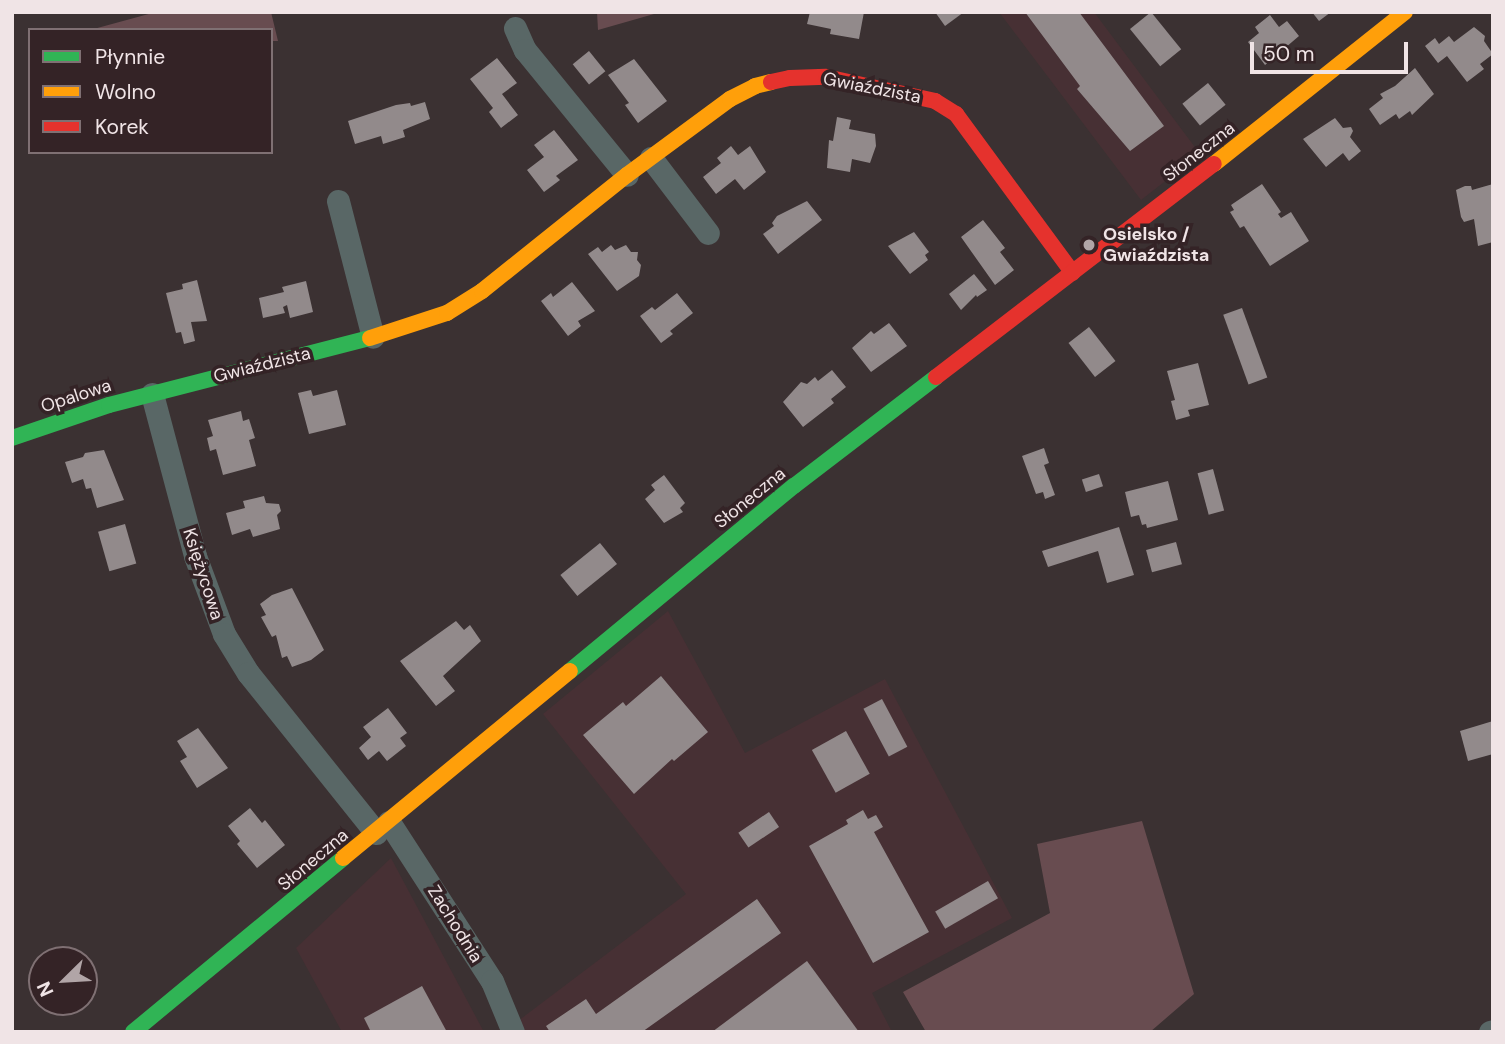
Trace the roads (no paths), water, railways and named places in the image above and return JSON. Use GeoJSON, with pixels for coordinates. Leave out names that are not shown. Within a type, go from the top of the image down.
{"type":"FeatureCollection","features":[{"type":"Feature","properties":{"kind":"street","name":"Słoneczna"},"geometry":{"type":"LineString","coordinates":[[133,1032],[794,486],[1073,273],[1405,12]]}},
{"type":"Feature","properties":{"kind":"street"},"geometry":{"type":"LineString","coordinates":[[515,28],[525,50],[627,176]]}},
{"type":"Feature","properties":{"kind":"street","name":"Gwiaździsta"},"geometry":{"type":"LineString","coordinates":[[152,394],[373,337],[447,313],[482,291],[650,158],[730,99],[755,86],[790,78],[826,77],[909,93],[935,101],[956,114],[1073,273]]}},
{"type":"Feature","properties":{"kind":"street"},"geometry":{"type":"LineString","coordinates":[[650,158],[708,233]]}},
{"type":"Feature","properties":{"kind":"street"},"geometry":{"type":"LineString","coordinates":[[338,201],[373,337]]}},
{"type":"Feature","properties":{"kind":"street","name":"Księżycowa"},"geometry":{"type":"LineString","coordinates":[[152,394],[195,556],[224,634],[248,673],[382,827]]}},
{"type":"Feature","properties":{"kind":"street","name":"Opalowa"},"geometry":{"type":"LineString","coordinates":[[12,438],[152,394]]}},
{"type":"Feature","properties":{"kind":"street","name":"Zachodnia"},"geometry":{"type":"LineString","coordinates":[[382,827],[492,981],[513,1032]]}},
{"type":"Feature","properties":{"kind":"place","name":"Osielsko / Gwiaździsta"},"geometry":{"type":"Point","coordinates":[1089,245]}}]}
